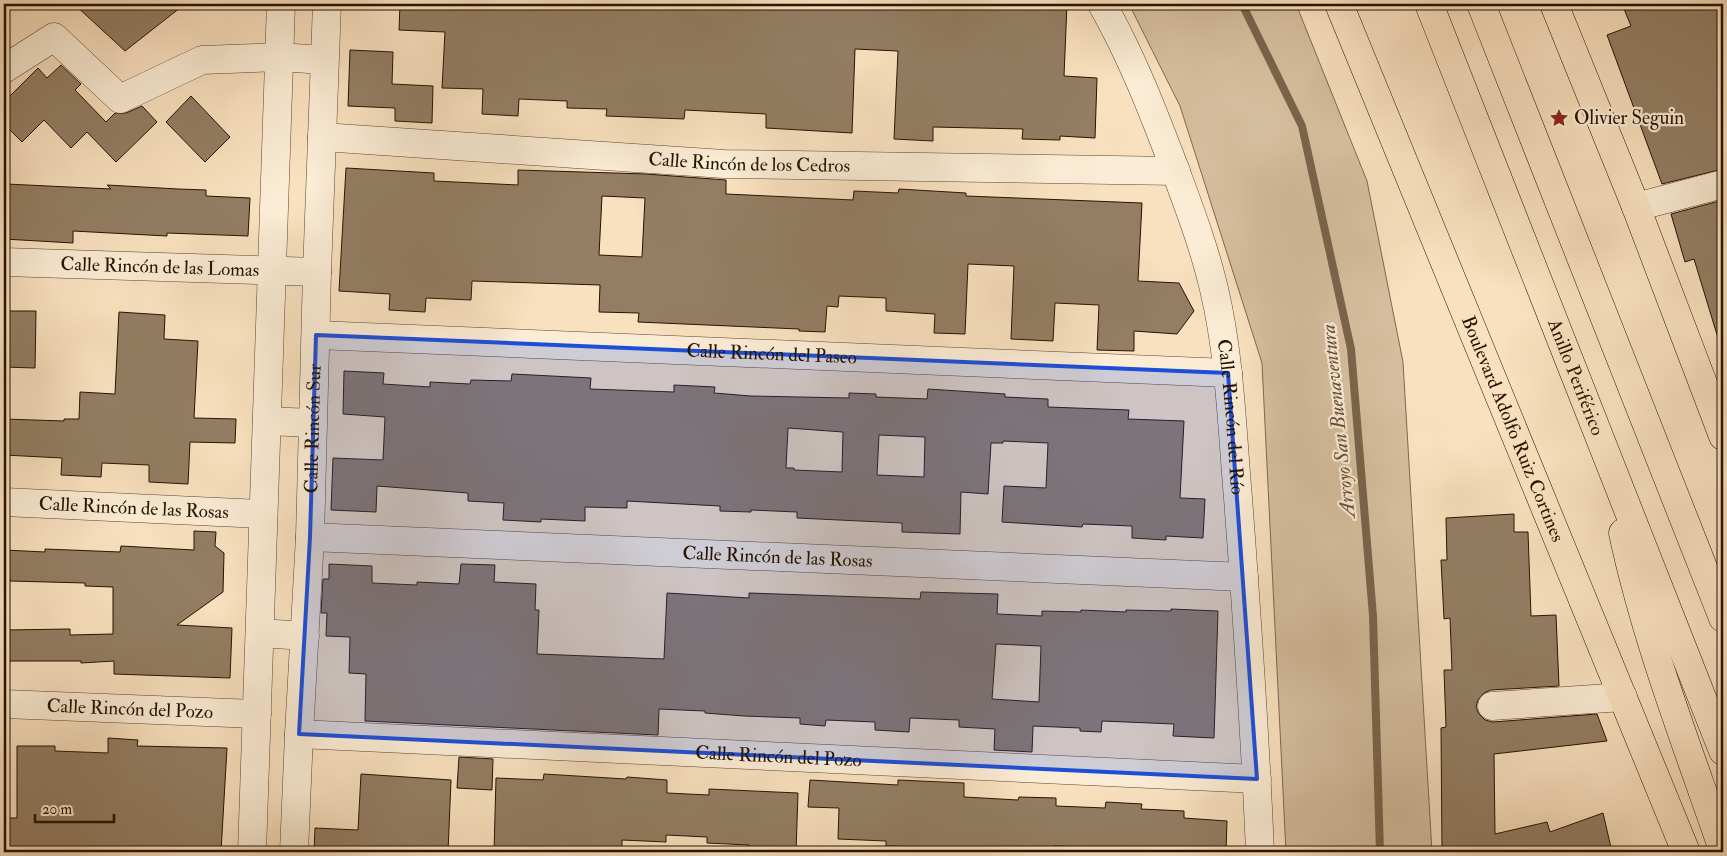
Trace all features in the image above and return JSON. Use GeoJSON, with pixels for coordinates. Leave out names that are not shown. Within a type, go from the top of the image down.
{"type":"FeatureCollection","features":[{"type":"Feature","properties":{"kind":"main road","name":"Boulevard Adolfo Ruiz Cortines"},"geometry":{"type":"LineString","coordinates":[[1340,4],[1686,852]]}},
{"type":"Feature","properties":{"kind":"main road","name":"Anillo Periférico"},"geometry":{"type":"LineString","coordinates":[[1429,4],[1723,751]]}},
{"type":"Feature","properties":{"kind":"main road"},"geometry":{"type":"LineString","coordinates":[[1481,4],[1723,618]]}},
{"type":"Feature","properties":{"kind":"main road"},"geometry":{"type":"LineString","coordinates":[[1554,4],[1636,207],[1722,430]]}},
{"type":"Feature","properties":{"kind":"main road"},"geometry":{"type":"LineString","coordinates":[[1612,469],[1620,521],[1643,614],[1723,850]]}},
{"type":"Feature","properties":{"kind":"main road"},"geometry":{"type":"LineString","coordinates":[[1701,561],[1723,594]]}},
{"type":"Feature","properties":{"kind":"street"},"geometry":{"type":"LineString","coordinates":[[282,4],[278,57],[253,840],[295,841]]}},
{"type":"Feature","properties":{"kind":"street","name":"Calle Rincón Sur"},"geometry":{"type":"LineString","coordinates":[[295,841],[310,537],[312,422],[327,4]]}},
{"type":"Feature","properties":{"kind":"street","name":"Calle Rincón del Río"},"geometry":{"type":"LineString","coordinates":[[1102,4],[1147,94],[1196,225],[1214,289],[1228,373],[1244,577],[1260,852]]}},
{"type":"Feature","properties":{"kind":"street"},"geometry":{"type":"LineString","coordinates":[[4,69],[54,38],[120,99],[202,60],[278,57],[324,60]]}},
{"type":"Feature","properties":{"kind":"street","name":"Calle Rincón de los Cedros"},"geometry":{"type":"LineString","coordinates":[[322,137],[724,164],[1176,171]]}},
{"type":"Feature","properties":{"kind":"street"},"geometry":{"type":"LineString","coordinates":[[1636,207],[1723,184]]}},
{"type":"Feature","properties":{"kind":"street","name":"Calle Rincón de las Lomas"},"geometry":{"type":"LineString","coordinates":[[4,262],[317,272]]}},
{"type":"Feature","properties":{"kind":"street","name":"Calle Rincón del Paseo"},"geometry":{"type":"LineString","coordinates":[[316,335],[1228,373]]}},
{"type":"Feature","properties":{"kind":"street"},"geometry":{"type":"LineString","coordinates":[[267,421],[312,422]]}},
{"type":"Feature","properties":{"kind":"street","name":"Calle Rincón de las Rosas"},"geometry":{"type":"LineString","coordinates":[[4,502],[263,514]]}},
{"type":"Feature","properties":{"kind":"street","name":"Calle Rincón de las Rosas"},"geometry":{"type":"LineString","coordinates":[[310,537],[1244,577]]}},
{"type":"Feature","properties":{"kind":"street"},"geometry":{"type":"LineString","coordinates":[[260,633],[305,636]]}},
{"type":"Feature","properties":{"kind":"street"},"geometry":{"type":"LineString","coordinates":[[1492,706],[1623,697]]}},
{"type":"Feature","properties":{"kind":"street","name":"Calle Rincón del Pozo"},"geometry":{"type":"LineString","coordinates":[[4,704],[257,714]]}},
{"type":"Feature","properties":{"kind":"street","name":"Calle Rincón del Pozo"},"geometry":{"type":"LineString","coordinates":[[299,734],[1257,779]]}},
{"type":"Feature","properties":{"kind":"highlighted area"},"geometry":{"type":"Polygon","coordinates":[[[316,335],[1228,373],[1257,779],[299,734],[310,537],[316,335]]]}},
{"type":"Feature","properties":{"kind":"shaded area"},"geometry":{"type":"Polygon","coordinates":[[[1129,4],[1296,4],[1367,181],[1403,362],[1432,852],[1286,852],[1262,363],[1180,106],[1129,4]]]}},
{"type":"Feature","properties":{"kind":"building"},"geometry":{"type":"Polygon","coordinates":[[[74,4],[185,4],[125,51],[74,4]]]}},
{"type":"Feature","properties":{"kind":"building"},"geometry":{"type":"Polygon","coordinates":[[[400,4],[526,4],[568,7],[568,4],[815,4],[898,9],[899,4],[1067,4],[1064,76],[1097,78],[1095,138],[1060,136],[1060,140],[1022,139],[1023,129],[933,127],[933,141],[894,139],[898,51],[855,49],[852,133],[766,128],[766,114],[685,110],[684,119],[606,116],[607,109],[567,108],[567,101],[519,99],[518,116],[482,114],[483,89],[442,88],[445,32],[399,30],[400,4]]]}},
{"type":"Feature","properties":{"kind":"building"},"geometry":{"type":"Polygon","coordinates":[[[1622,4],[1723,4],[1723,169],[1662,184],[1607,35],[1631,26],[1622,4]]]}},
{"type":"Feature","properties":{"kind":"building"},"geometry":{"type":"Polygon","coordinates":[[[350,50],[393,52],[392,84],[433,86],[432,123],[395,121],[395,108],[348,106],[350,50]]]}},
{"type":"Feature","properties":{"kind":"building"},"geometry":{"type":"Polygon","coordinates":[[[61,65],[81,84],[75,90],[106,122],[115,113],[126,113],[142,106],[157,122],[116,162],[87,132],[71,148],[44,120],[22,142],[4,124],[4,102],[38,68],[47,78],[61,65]]]}},
{"type":"Feature","properties":{"kind":"building"},"geometry":{"type":"Polygon","coordinates":[[[191,96],[230,137],[205,162],[166,122],[191,96]]]}},
{"type":"Feature","properties":{"kind":"building"},"geometry":{"type":"Polygon","coordinates":[[[346,168],[434,173],[434,181],[518,185],[518,170],[646,174],[726,180],[726,194],[853,200],[854,191],[898,193],[899,189],[966,193],[966,196],[1142,203],[1138,281],[1179,283],[1194,311],[1177,334],[1134,331],[1134,351],[1097,350],[1099,305],[1055,303],[1053,341],[1011,339],[1014,266],[968,264],[965,334],[934,333],[935,314],[886,311],[886,298],[839,296],[838,307],[827,306],[825,332],[799,331],[799,329],[638,322],[639,313],[599,312],[600,285],[472,281],[471,300],[426,298],[425,312],[389,310],[390,294],[339,291],[346,168]],[[602,196],[599,255],[642,257],[645,198],[602,196]]]}},
{"type":"Feature","properties":{"kind":"building"},"geometry":{"type":"Polygon","coordinates":[[[6,184],[111,189],[107,185],[206,190],[206,196],[250,198],[248,236],[167,233],[167,236],[73,231],[73,243],[4,239],[6,184]]]}},
{"type":"Feature","properties":{"kind":"building"},"geometry":{"type":"Polygon","coordinates":[[[1723,200],[1723,337],[1718,338],[1694,259],[1685,262],[1671,214],[1723,200]]]}},
{"type":"Feature","properties":{"kind":"building"},"geometry":{"type":"Polygon","coordinates":[[[4,311],[36,311],[35,368],[4,367],[4,311]]]}},
{"type":"Feature","properties":{"kind":"building"},"geometry":{"type":"Polygon","coordinates":[[[119,312],[165,315],[164,339],[198,341],[194,418],[236,419],[235,443],[190,442],[188,484],[149,482],[149,465],[102,463],[101,477],[61,475],[62,458],[4,455],[4,419],[64,421],[64,419],[79,419],[80,392],[115,394],[119,312]]]}},
{"type":"Feature","properties":{"kind":"building"},"geometry":{"type":"Polygon","coordinates":[[[344,371],[384,373],[383,384],[430,387],[430,382],[470,384],[471,380],[511,381],[512,374],[591,378],[590,389],[674,392],[674,385],[715,387],[714,393],[751,396],[849,398],[849,393],[876,394],[876,397],[927,399],[928,389],[1005,394],[1005,397],[1048,399],[1048,407],[1129,410],[1128,419],[1184,421],[1180,498],[1205,499],[1203,538],[1166,536],[1166,540],[1132,538],[1132,526],[1083,524],[1082,527],[1002,522],[1004,486],[1046,488],[1048,443],[1003,441],[1003,443],[991,443],[988,494],[961,492],[960,534],[902,532],[902,523],[797,518],[797,512],[720,511],[720,506],[627,501],[627,508],[585,507],[585,521],[541,519],[541,522],[503,520],[504,503],[468,501],[468,493],[377,486],[376,512],[331,510],[333,458],[383,460],[385,417],[343,414],[344,371]],[[788,428],[786,468],[842,472],[843,432],[788,428]],[[879,435],[877,475],[924,477],[925,437],[879,435]]]}},
{"type":"Feature","properties":{"kind":"building"},"geometry":{"type":"Polygon","coordinates":[[[1514,514],[1514,532],[1528,532],[1531,616],[1556,615],[1559,686],[1491,690],[1484,693],[1478,700],[1476,707],[1479,714],[1485,720],[1493,722],[1597,714],[1607,741],[1494,754],[1495,834],[1547,822],[1550,832],[1603,813],[1612,852],[1574,852],[1572,846],[1555,852],[1442,852],[1441,728],[1446,727],[1444,670],[1452,670],[1450,618],[1444,619],[1441,560],[1447,560],[1446,518],[1514,514]]]}},
{"type":"Feature","properties":{"kind":"building"},"geometry":{"type":"Polygon","coordinates":[[[194,531],[216,532],[215,546],[224,553],[223,592],[177,625],[232,628],[230,678],[114,674],[114,661],[81,663],[81,661],[7,661],[7,630],[70,629],[70,635],[113,634],[113,587],[85,586],[85,583],[10,581],[10,578],[4,579],[4,550],[45,552],[45,549],[120,552],[121,546],[194,550],[194,531]]]}},
{"type":"Feature","properties":{"kind":"building"},"geometry":{"type":"Polygon","coordinates":[[[329,564],[372,566],[372,583],[417,585],[417,582],[459,584],[461,564],[495,565],[494,582],[536,584],[535,610],[539,610],[537,654],[664,659],[667,593],[749,598],[749,593],[920,599],[921,592],[998,594],[997,614],[1042,616],[1042,611],[1126,612],[1126,610],[1171,611],[1171,609],[1218,611],[1214,738],[1173,736],[1174,724],[1102,721],[1101,732],[1080,731],[1080,728],[1033,726],[1032,752],[994,750],[995,729],[959,727],[959,720],[910,718],[909,732],[875,730],[875,722],[826,720],[825,726],[800,724],[800,718],[744,716],[705,713],[705,711],[659,709],[658,735],[365,721],[366,674],[349,673],[350,637],[326,636],[327,613],[321,613],[323,579],[329,579],[329,564]],[[996,644],[992,699],[1039,702],[1041,646],[996,644]]]}},
{"type":"Feature","properties":{"kind":"building"},"geometry":{"type":"Polygon","coordinates":[[[108,738],[138,740],[137,746],[227,748],[221,852],[4,852],[4,818],[17,818],[17,746],[55,746],[55,751],[108,753],[108,738]]]}},
{"type":"Feature","properties":{"kind":"building"},"geometry":{"type":"Polygon","coordinates":[[[459,757],[493,759],[492,790],[457,788],[459,757]]]}},
{"type":"Feature","properties":{"kind":"building"},"geometry":{"type":"Polygon","coordinates":[[[361,774],[451,780],[448,852],[314,852],[315,828],[358,830],[361,774]]]}},
{"type":"Feature","properties":{"kind":"building"},"geometry":{"type":"Polygon","coordinates":[[[544,774],[667,780],[667,793],[709,795],[709,789],[798,793],[796,852],[749,852],[749,845],[707,843],[707,837],[666,835],[666,842],[622,840],[622,850],[579,848],[579,852],[494,852],[496,778],[543,780],[544,774]]]}},
{"type":"Feature","properties":{"kind":"building"},"geometry":{"type":"Polygon","coordinates":[[[810,780],[898,785],[898,780],[964,783],[964,797],[1018,800],[1019,797],[1056,798],[1056,806],[1105,808],[1106,802],[1142,804],[1141,809],[1184,811],[1184,818],[1227,821],[1226,852],[1182,850],[1182,852],[1144,852],[1054,846],[1054,850],[967,847],[967,852],[925,852],[925,847],[886,846],[886,841],[838,839],[839,808],[808,807],[810,780]]]}},
{"type":"Feature","properties":{"kind":"waterway","name":"Arroyo San Buenaventura"},"geometry":{"type":"LineString","coordinates":[[1242,4],[1302,126],[1351,349],[1373,616],[1380,852]]}},
{"type":"Feature","properties":{"kind":"place","name":"Olivier Seguin"},"geometry":{"type":"Point","coordinates":[1559,118]}}]}
